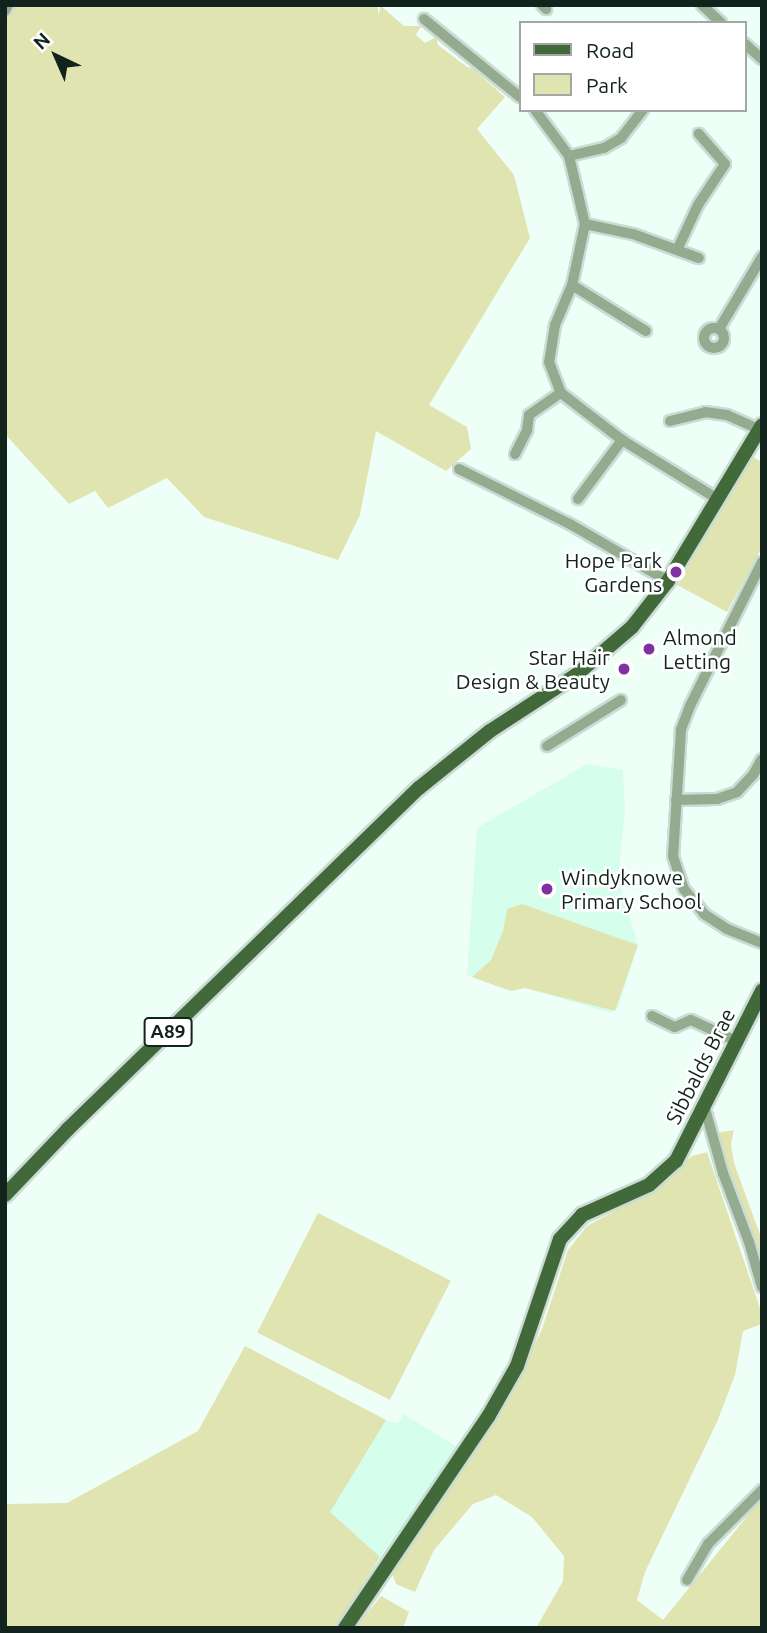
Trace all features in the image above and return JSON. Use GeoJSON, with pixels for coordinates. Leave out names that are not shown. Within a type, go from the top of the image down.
{"type":"FeatureCollection","features":[{"type":"Feature","properties":{"kind":"main road","name":"A89"},"geometry":{"type":"LineString","coordinates":[[5,1195],[68,1129],[419,788],[490,732],[576,675],[632,627],[668,581],[760,427]]}},
{"type":"Feature","properties":{"kind":"main road","name":"Sibbalds Brae"},"geometry":{"type":"LineString","coordinates":[[345,1628],[488,1417],[517,1366],[560,1239],[582,1215],[649,1185],[676,1161],[762,991]]}},
{"type":"Feature","properties":{"kind":"street"},"geometry":{"type":"LineString","coordinates":[[5,11],[8,5]]}},
{"type":"Feature","properties":{"kind":"street"},"geometry":{"type":"LineString","coordinates":[[702,5],[719,21]]}},
{"type":"Feature","properties":{"kind":"street"},"geometry":{"type":"LineString","coordinates":[[424,19],[518,95]]}},
{"type":"Feature","properties":{"kind":"street"},"geometry":{"type":"LineString","coordinates":[[746,45],[762,59]]}},
{"type":"Feature","properties":{"kind":"street"},"geometry":{"type":"LineString","coordinates":[[536,112],[569,156],[585,224],[572,285],[555,325],[549,362],[561,393],[622,440],[716,498]]}},
{"type":"Feature","properties":{"kind":"street"},"geometry":{"type":"LineString","coordinates":[[569,156],[604,148],[621,138],[641,112]]}},
{"type":"Feature","properties":{"kind":"street"},"geometry":{"type":"LineString","coordinates":[[678,248],[698,205],[724,164],[699,134]]}},
{"type":"Feature","properties":{"kind":"street"},"geometry":{"type":"LineString","coordinates":[[585,224],[632,233],[678,248],[698,258]]}},
{"type":"Feature","properties":{"kind":"street"},"geometry":{"type":"LineString","coordinates":[[719,329],[762,257]]}},
{"type":"Feature","properties":{"kind":"street"},"geometry":{"type":"LineString","coordinates":[[572,285],[646,331]]}},
{"type":"Feature","properties":{"kind":"street"},"geometry":{"type":"LineString","coordinates":[[515,454],[527,430],[529,415],[561,393]]}},
{"type":"Feature","properties":{"kind":"street"},"geometry":{"type":"LineString","coordinates":[[670,421],[705,412],[727,415],[760,427]]}},
{"type":"Feature","properties":{"kind":"street"},"geometry":{"type":"LineString","coordinates":[[578,499],[622,440]]}},
{"type":"Feature","properties":{"kind":"street"},"geometry":{"type":"LineString","coordinates":[[459,469],[570,524],[668,581]]}},
{"type":"Feature","properties":{"kind":"street"},"geometry":{"type":"LineString","coordinates":[[762,562],[685,718],[677,754],[673,856],[677,873],[691,901],[727,929],[762,943]]}},
{"type":"Feature","properties":{"kind":"street"},"geometry":{"type":"LineString","coordinates":[[547,746],[621,700]]}},
{"type":"Feature","properties":{"kind":"street"},"geometry":{"type":"LineString","coordinates":[[676,800],[717,799],[737,792],[753,775],[762,759]]}},
{"type":"Feature","properties":{"kind":"street"},"geometry":{"type":"LineString","coordinates":[[652,1016],[675,1027],[691,1020],[737,1041]]}},
{"type":"Feature","properties":{"kind":"street"},"geometry":{"type":"LineString","coordinates":[[704,1105],[723,1173],[749,1242],[762,1287]]}},
{"type":"Feature","properties":{"kind":"street"},"geometry":{"type":"LineString","coordinates":[[687,1580],[715,1536],[730,1525],[762,1490]]}},
{"type":"Feature","properties":{"kind":"shaded area","name":"Windyknowe Primary School"},"geometry":{"type":"Polygon","coordinates":[[[587,764],[623,770],[625,810],[618,879],[638,945],[618,1008],[611,1013],[525,988],[511,991],[467,975],[477,828],[587,764]]]}},
{"type":"Feature","properties":{"kind":"shaded area"},"geometry":{"type":"Polygon","coordinates":[[[404,1414],[460,1449],[380,1557],[329,1512],[386,1420],[398,1423],[404,1414]]]}},
{"type":"Feature","properties":{"kind":"green space"},"geometry":{"type":"Polygon","coordinates":[[[14,5],[378,5],[378,15],[381,6],[404,26],[421,26],[416,35],[425,43],[436,37],[438,45],[472,68],[505,97],[477,129],[514,175],[530,238],[429,405],[467,427],[471,449],[446,471],[376,431],[360,515],[338,560],[204,517],[167,478],[108,508],[95,491],[69,504],[5,434],[5,23],[14,5]]]}},
{"type":"Feature","properties":{"kind":"green space"},"geometry":{"type":"Polygon","coordinates":[[[753,457],[762,462],[762,547],[727,612],[677,585],[753,457]]]}},
{"type":"Feature","properties":{"kind":"green space"},"geometry":{"type":"Polygon","coordinates":[[[522,904],[638,945],[615,1011],[525,988],[511,991],[472,977],[491,960],[503,931],[507,909],[522,904]]]}},
{"type":"Feature","properties":{"kind":"green space"},"geometry":{"type":"Polygon","coordinates":[[[734,1130],[731,1144],[734,1163],[762,1240],[762,1269],[715,1133],[734,1130]]]}},
{"type":"Feature","properties":{"kind":"green space"},"geometry":{"type":"Polygon","coordinates":[[[707,1152],[762,1314],[762,1324],[743,1331],[735,1375],[717,1422],[645,1572],[637,1600],[663,1620],[762,1498],[762,1628],[536,1628],[563,1581],[564,1556],[532,1517],[496,1495],[473,1504],[434,1550],[415,1592],[396,1584],[391,1571],[500,1414],[542,1329],[568,1250],[587,1226],[647,1193],[692,1156],[707,1152]]]}},
{"type":"Feature","properties":{"kind":"green space"},"geometry":{"type":"Polygon","coordinates":[[[318,1213],[451,1281],[390,1400],[257,1332],[318,1213]]]}},
{"type":"Feature","properties":{"kind":"green space"},"geometry":{"type":"Polygon","coordinates":[[[245,1346],[386,1420],[330,1512],[380,1557],[336,1628],[5,1628],[5,1504],[67,1503],[198,1431],[245,1346]]]}},
{"type":"Feature","properties":{"kind":"green space"},"geometry":{"type":"Polygon","coordinates":[[[381,1596],[409,1612],[404,1626],[407,1628],[355,1628],[381,1596]]]}},
{"type":"Feature","properties":{"kind":"place","name":"Hope Park Gardens"},"geometry":{"type":"Point","coordinates":[676,572]}},
{"type":"Feature","properties":{"kind":"place","name":"Almond Letting"},"geometry":{"type":"Point","coordinates":[649,649]}},
{"type":"Feature","properties":{"kind":"place","name":"Star Hair Design & Beauty"},"geometry":{"type":"Point","coordinates":[624,669]}},
{"type":"Feature","properties":{"kind":"place","name":"Windyknowe Primary School"},"geometry":{"type":"Point","coordinates":[547,889]}}]}
